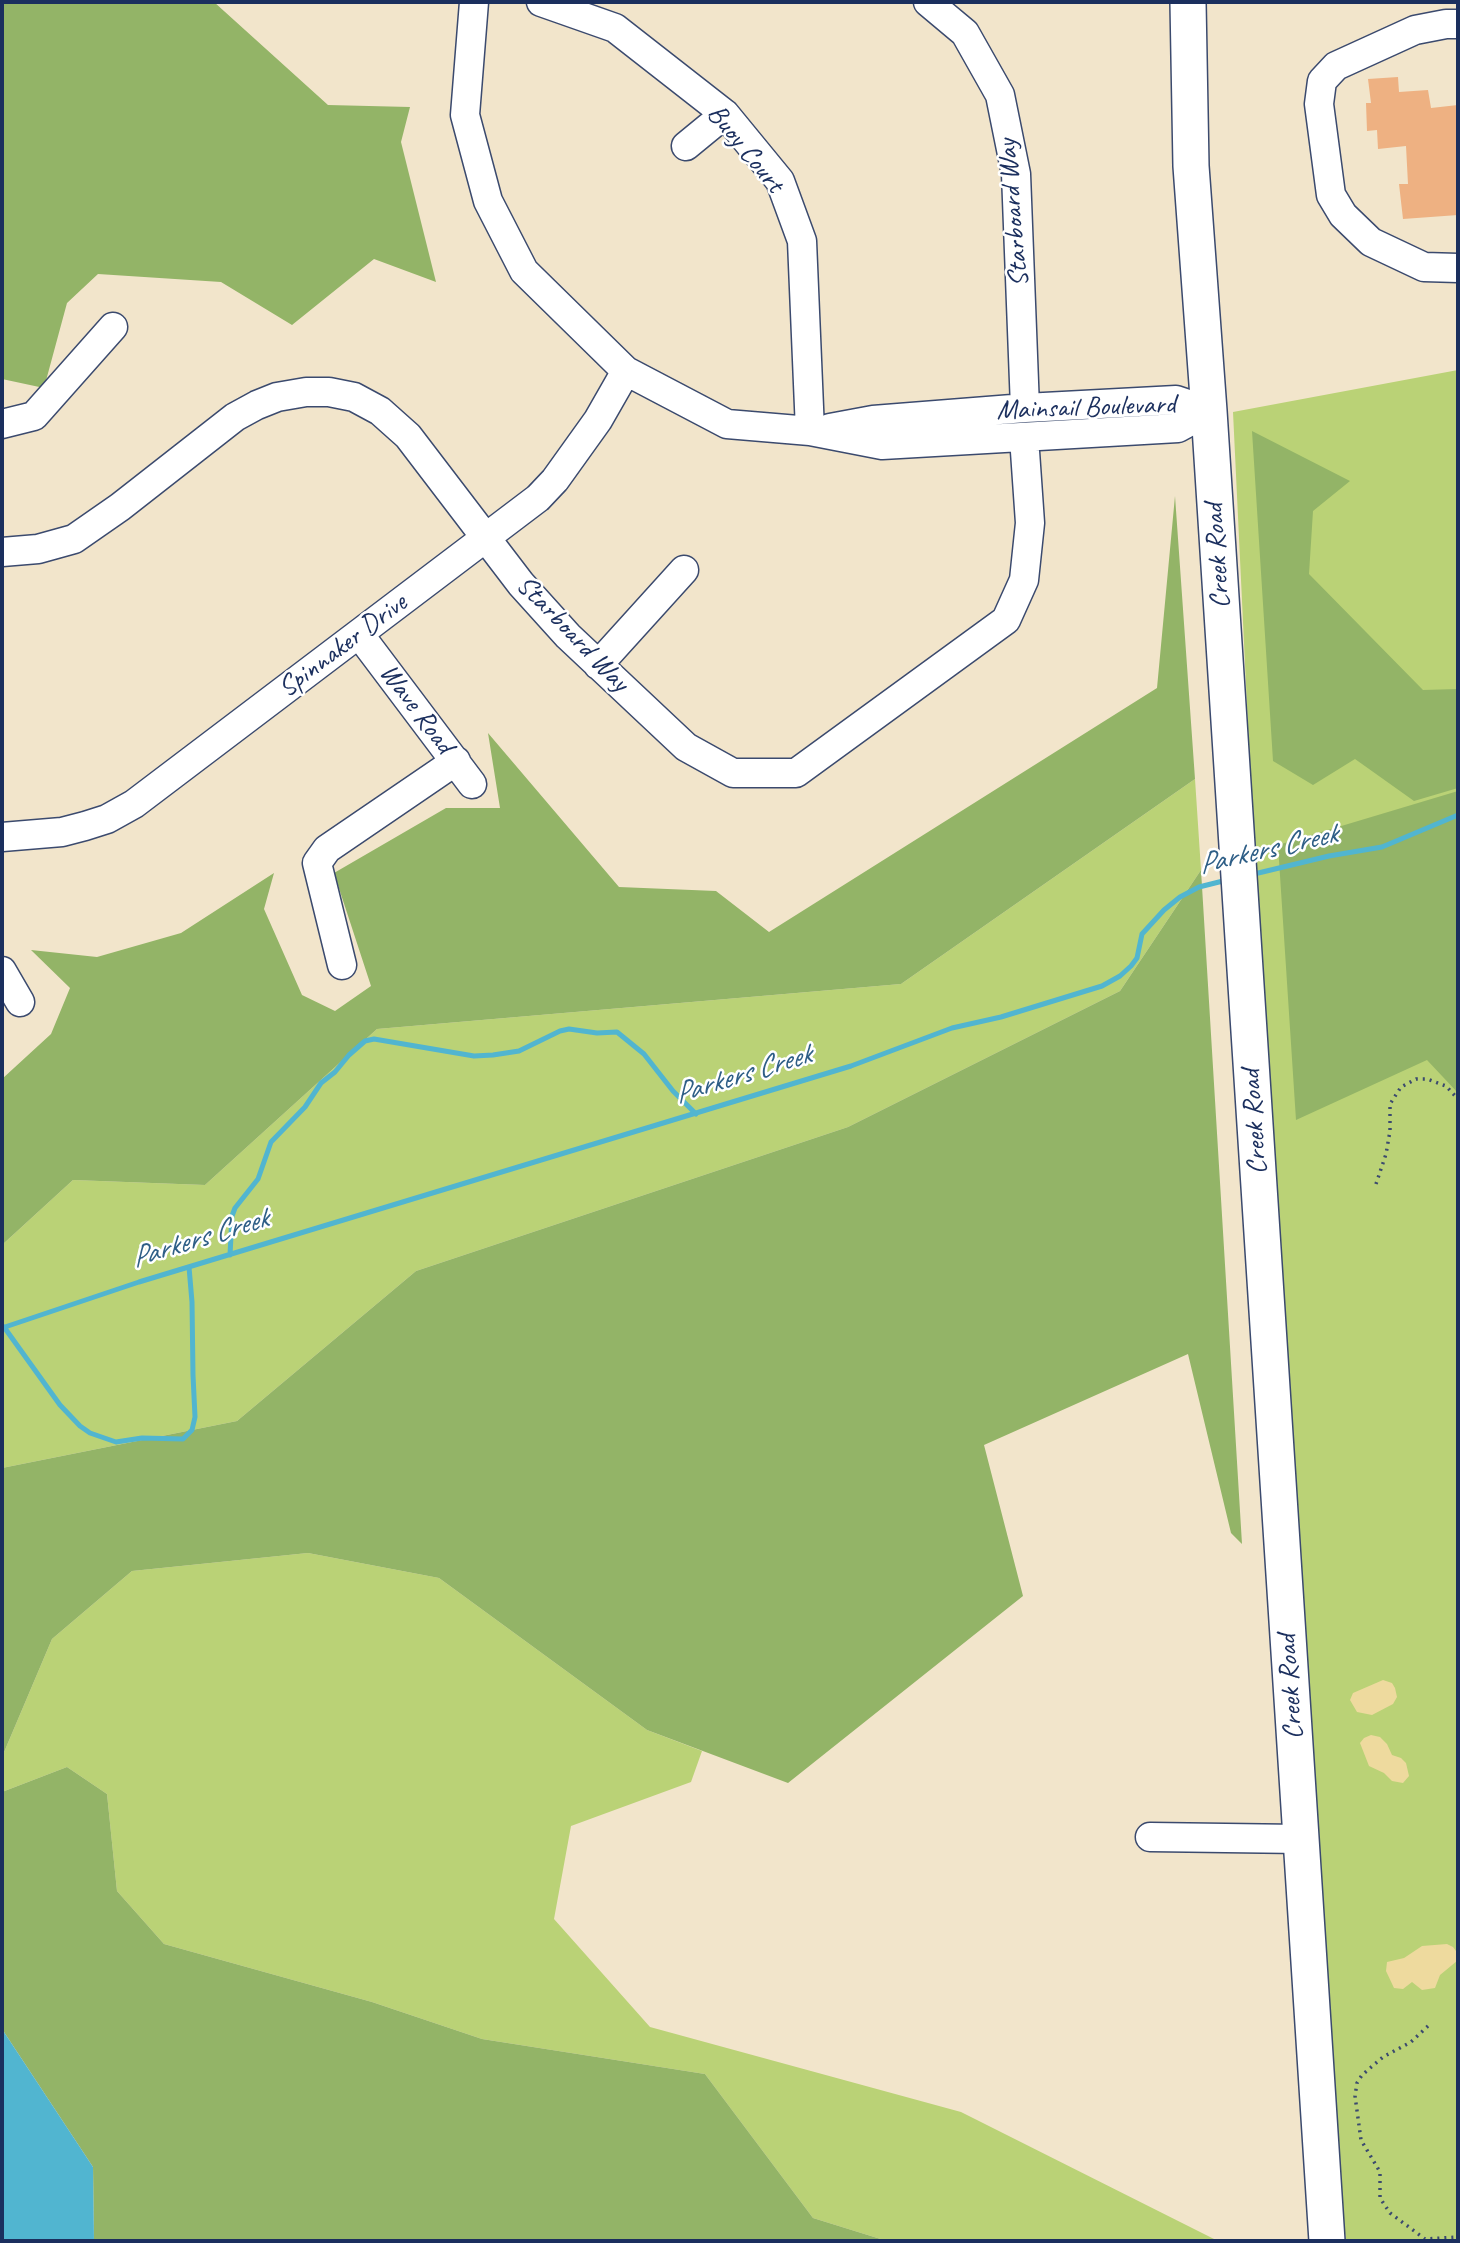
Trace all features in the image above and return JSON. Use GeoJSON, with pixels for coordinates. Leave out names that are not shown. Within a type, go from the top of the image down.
{"type":"FeatureCollection","features":[{"type":"Feature","properties":{"kind":"main road","name":"Creek Road"},"geometry":{"type":"LineString","coordinates":[[1188,2],[1191,166],[1327,2241]]}},
{"type":"Feature","properties":{"kind":"street","name":"Mainsail Boulevard"},"geometry":{"type":"LineString","coordinates":[[474,2],[465,115],[488,201],[524,271],[626,371],[727,424],[810,431],[882,444],[1178,428],[1209,411]]}},
{"type":"Feature","properties":{"kind":"street","name":"Buoy Court"},"geometry":{"type":"LineString","coordinates":[[541,2],[615,28],[725,114],[779,181],[802,241],[810,431]]}},
{"type":"Feature","properties":{"kind":"street","name":"Starboard Way"},"geometry":{"type":"LineString","coordinates":[[929,2],[965,33],[1000,95],[1016,174],[1025,408]]}},
{"type":"Feature","properties":{"kind":"street"},"geometry":{"type":"LineString","coordinates":[[1458,24],[1415,30],[1336,66],[1322,81],[1319,104],[1331,195],[1343,215],[1370,242],[1424,267],[1458,268]]}},
{"type":"Feature","properties":{"kind":"street"},"geometry":{"type":"LineString","coordinates":[[686,146],[725,114]]}},
{"type":"Feature","properties":{"kind":"street"},"geometry":{"type":"LineString","coordinates":[[2,424],[34,416],[113,327]]}},
{"type":"Feature","properties":{"kind":"street","name":"Spinnaker Drive"},"geometry":{"type":"LineString","coordinates":[[2,836],[62,832],[107,819],[134,804],[538,498],[555,481],[598,420],[626,371]]}},
{"type":"Feature","properties":{"kind":"street","name":"Starboard Way"},"geometry":{"type":"LineString","coordinates":[[2,552],[38,549],[74,539],[120,507],[235,417],[277,397],[306,392],[330,392],[354,397],[380,411],[408,436],[529,593],[568,636],[685,747],[733,773],[796,773],[1006,620],[1024,580],[1029,535],[1024,437]]}},
{"type":"Feature","properties":{"kind":"street","name":"Mainsail Boulevard"},"geometry":{"type":"LineString","coordinates":[[810,431],[873,420],[1176,400],[1209,411]]}},
{"type":"Feature","properties":{"kind":"street"},"geometry":{"type":"LineString","coordinates":[[598,664],[684,570]]}},
{"type":"Feature","properties":{"kind":"street","name":"Wave Road"},"geometry":{"type":"LineString","coordinates":[[359,634],[472,784]]}},
{"type":"Feature","properties":{"kind":"street"},"geometry":{"type":"LineString","coordinates":[[342,965],[317,863],[327,849],[456,761]]}},
{"type":"Feature","properties":{"kind":"street"},"geometry":{"type":"LineString","coordinates":[[2,971],[20,1002]]}},
{"type":"Feature","properties":{"kind":"street"},"geometry":{"type":"LineString","coordinates":[[1150,1837],[1301,1839]]}},
{"type":"Feature","properties":{"kind":"path"},"geometry":{"type":"LineString","coordinates":[[1376,1184],[1386,1154],[1390,1131],[1390,1104],[1401,1087],[1416,1079],[1427,1079],[1447,1086],[1458,1098]]}},
{"type":"Feature","properties":{"kind":"path"},"geometry":{"type":"LineString","coordinates":[[1428,2026],[1411,2042],[1383,2057],[1362,2075],[1357,2083],[1355,2096],[1360,2133],[1364,2146],[1380,2172],[1380,2198],[1390,2213],[1425,2239],[1458,2237]]}},
{"type":"Feature","properties":{"kind":"green space"},"geometry":{"type":"Polygon","coordinates":[[[2,2],[214,2],[328,105],[410,107],[401,142],[436,282],[374,259],[292,325],[221,282],[98,274],[67,303],[44,388],[2,379],[2,2]]]}},
{"type":"Feature","properties":{"kind":"green space"},"geometry":{"type":"Polygon","coordinates":[[[1458,370],[1458,2241],[1346,2241],[1301,1839],[1233,412],[1458,370]]]}},
{"type":"Feature","properties":{"kind":"green space"},"geometry":{"type":"Polygon","coordinates":[[[1252,431],[1350,481],[1313,511],[1309,574],[1423,690],[1458,689],[1458,788],[1414,801],[1355,759],[1313,785],[1273,761],[1252,431]]]}},
{"type":"Feature","properties":{"kind":"green space"},"geometry":{"type":"Polygon","coordinates":[[[1175,496],[1195,779],[901,984],[377,1029],[205,1185],[73,1180],[2,1245],[2,1079],[51,1034],[70,988],[31,950],[97,957],[181,933],[274,873],[264,909],[302,995],[335,1011],[371,986],[334,873],[446,808],[500,808],[488,733],[619,887],[716,891],[769,932],[1157,688],[1175,496]]]}},
{"type":"Feature","properties":{"kind":"green space"},"geometry":{"type":"Polygon","coordinates":[[[1195,779],[1201,870],[1120,991],[848,1127],[416,1271],[237,1421],[2,1468],[2,1245],[73,1180],[205,1185],[377,1029],[901,984],[1195,779]]]}},
{"type":"Feature","properties":{"kind":"green space"},"geometry":{"type":"Polygon","coordinates":[[[1458,791],[1458,1093],[1427,1060],[1296,1120],[1278,845],[1458,791]]]}},
{"type":"Feature","properties":{"kind":"green space"},"geometry":{"type":"Polygon","coordinates":[[[1201,870],[1242,1544],[1231,1533],[1188,1354],[984,1445],[1023,1596],[788,1783],[647,1730],[439,1578],[308,1553],[132,1571],[52,1639],[2,1757],[2,1468],[237,1421],[416,1271],[848,1127],[1120,991],[1201,870]]]}},
{"type":"Feature","properties":{"kind":"green space"},"geometry":{"type":"Polygon","coordinates":[[[308,1553],[439,1578],[647,1730],[702,1751],[691,1782],[571,1826],[554,1919],[650,2027],[961,2112],[1218,2241],[887,2241],[813,2218],[705,2074],[482,2039],[372,2002],[164,1944],[117,1891],[107,1794],[67,1767],[2,1792],[2,1757],[52,1639],[132,1571],[308,1553]]]}},
{"type":"Feature","properties":{"kind":"green space"},"geometry":{"type":"Polygon","coordinates":[[[67,1767],[107,1794],[117,1891],[164,1944],[372,2002],[482,2039],[705,2074],[813,2218],[887,2241],[94,2241],[93,2167],[2,2029],[2,1792],[67,1767]]]}},
{"type":"Feature","properties":{"kind":"sand"},"geometry":{"type":"Polygon","coordinates":[[[1383,1680],[1392,1683],[1395,1688],[1397,1697],[1393,1704],[1372,1715],[1357,1712],[1350,1700],[1353,1693],[1383,1680]]]}},
{"type":"Feature","properties":{"kind":"sand"},"geometry":{"type":"Polygon","coordinates":[[[1371,1735],[1380,1737],[1392,1755],[1406,1763],[1409,1776],[1403,1783],[1392,1781],[1384,1773],[1369,1766],[1360,1743],[1371,1735]]]}},
{"type":"Feature","properties":{"kind":"sand"},"geometry":{"type":"Polygon","coordinates":[[[1447,1944],[1456,1951],[1457,1961],[1440,1975],[1435,1988],[1422,1990],[1412,1982],[1403,1989],[1394,1988],[1386,1971],[1387,1962],[1404,1958],[1422,1946],[1447,1944]]]}},
{"type":"Feature","properties":{"kind":"water"},"geometry":{"type":"Polygon","coordinates":[[[2,2029],[93,2167],[94,2241],[2,2241],[2,2029]]]}},
{"type":"Feature","properties":{"kind":"building"},"geometry":{"type":"Polygon","coordinates":[[[1398,77],[1399,92],[1428,90],[1431,108],[1458,105],[1458,215],[1403,219],[1399,184],[1408,184],[1406,146],[1378,149],[1377,130],[1367,131],[1366,103],[1371,103],[1368,79],[1398,77]]]}},
{"type":"Feature","properties":{"kind":"waterway","name":"Parkers Creek"},"geometry":{"type":"LineString","coordinates":[[1250,875],[1329,856],[1382,847],[1458,815]]}},
{"type":"Feature","properties":{"kind":"waterway","name":"Parkers Creek"},"geometry":{"type":"LineString","coordinates":[[2,1328],[139,1282],[851,1066],[952,1028],[1001,1017],[1102,986],[1131,966],[1137,958],[1142,934],[1164,910],[1199,887],[1227,880]]}},
{"type":"Feature","properties":{"kind":"waterway"},"geometry":{"type":"LineString","coordinates":[[230,1255],[232,1216],[235,1208],[258,1179],[271,1142],[305,1107],[321,1083],[365,1041],[374,1039],[474,1056],[519,1051],[569,1029],[597,1033],[617,1032],[644,1054],[673,1091],[696,1114]]}},
{"type":"Feature","properties":{"kind":"waterway"},"geometry":{"type":"LineString","coordinates":[[4,1327],[60,1405],[90,1433],[116,1442],[142,1438],[183,1439],[192,1430],[195,1417],[189,1267]]}}]}
